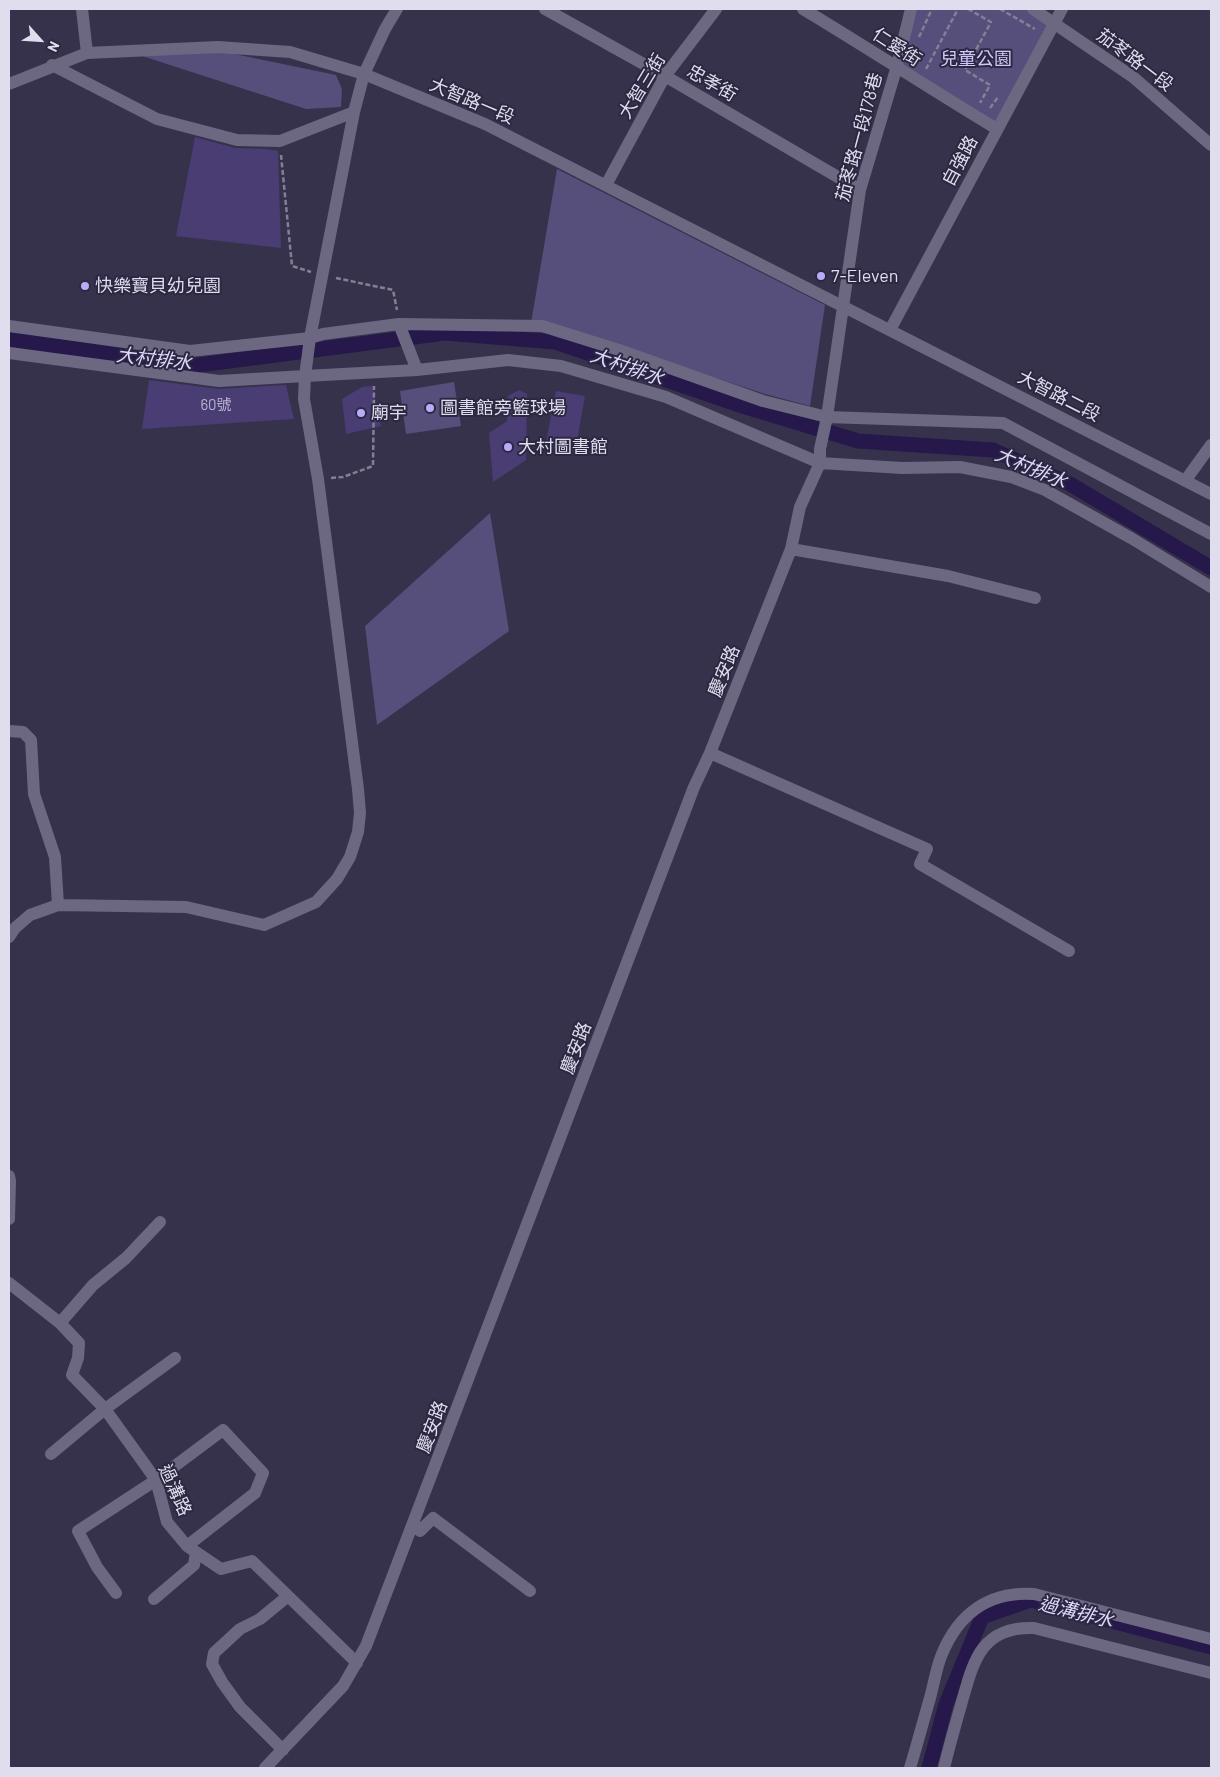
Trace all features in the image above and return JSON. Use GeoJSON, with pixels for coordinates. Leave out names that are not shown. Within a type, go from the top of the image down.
{"type":"FeatureCollection","features":[{"type":"Feature","properties":{"kind":"street"},"geometry":{"type":"LineString","coordinates":[[82,9],[87,53]]}},
{"type":"Feature","properties":{"kind":"street"},"geometry":{"type":"LineString","coordinates":[[9,937],[15,928],[30,915],[58,905],[186,907],[264,925],[316,902],[337,879],[350,857],[358,832],[360,813],[318,479],[304,399],[305,376],[310,338],[354,112],[364,74],[396,9]]}},
{"type":"Feature","properties":{"kind":"street","name":"忠孝街"},"geometry":{"type":"LineString","coordinates":[[545,9],[665,76],[860,190]]}},
{"type":"Feature","properties":{"kind":"street","name":"大智三街"},"geometry":{"type":"LineString","coordinates":[[606,185],[665,76],[716,9]]}},
{"type":"Feature","properties":{"kind":"street","name":"仁愛街"},"geometry":{"type":"LineString","coordinates":[[803,9],[997,129]]}},
{"type":"Feature","properties":{"kind":"street","name":"茄苳路一段178巷"},"geometry":{"type":"LineString","coordinates":[[843,306],[860,190],[897,66],[911,9]]}},
{"type":"Feature","properties":{"kind":"street","name":"茄苳路一段"},"geometry":{"type":"LineString","coordinates":[[1033,9],[1133,77],[1211,145]]}},
{"type":"Feature","properties":{"kind":"street","name":"自強路"},"geometry":{"type":"LineString","coordinates":[[890,330],[1062,9]]}},
{"type":"Feature","properties":{"kind":"street","name":"大智路一段"},"geometry":{"type":"LineString","coordinates":[[9,84],[87,53],[218,46],[290,52],[364,74],[485,124],[890,330]]}},
{"type":"Feature","properties":{"kind":"street"},"geometry":{"type":"LineString","coordinates":[[52,66],[157,119],[236,140],[280,140],[354,112]]}},
{"type":"Feature","properties":{"kind":"street","name":"慶安路"},"geometry":{"type":"LineString","coordinates":[[265,1768],[344,1686],[366,1646],[694,787],[710,753],[791,549],[800,507],[820,464],[820,449],[827,421],[843,306]]}},
{"type":"Feature","properties":{"kind":"street"},"geometry":{"type":"LineString","coordinates":[[399,324],[417,370]]}},
{"type":"Feature","properties":{"kind":"street"},"geometry":{"type":"LineString","coordinates":[[9,326],[190,351],[310,338],[322,334],[399,324],[542,326],[619,350],[763,401],[827,421],[1003,423],[1211,534]]}},
{"type":"Feature","properties":{"kind":"street","name":"大智路二段"},"geometry":{"type":"LineString","coordinates":[[890,330],[1211,494]]}},
{"type":"Feature","properties":{"kind":"street"},"geometry":{"type":"LineString","coordinates":[[9,353],[220,381],[417,370],[508,360],[561,366],[666,397],[820,464],[902,468],[960,467],[1011,477],[1045,490],[1131,538],[1211,587]]}},
{"type":"Feature","properties":{"kind":"street"},"geometry":{"type":"LineString","coordinates":[[1186,481],[1211,445]]}},
{"type":"Feature","properties":{"kind":"street"},"geometry":{"type":"LineString","coordinates":[[791,549],[948,576],[1035,598]]}},
{"type":"Feature","properties":{"kind":"street"},"geometry":{"type":"LineString","coordinates":[[9,731],[23,732],[31,740],[34,794],[55,857],[58,905]]}},
{"type":"Feature","properties":{"kind":"street"},"geometry":{"type":"LineString","coordinates":[[710,753],[927,849],[920,864],[1068,951]]}},
{"type":"Feature","properties":{"kind":"street"},"geometry":{"type":"LineString","coordinates":[[9,1179],[9,1219]]}},
{"type":"Feature","properties":{"kind":"street"},"geometry":{"type":"LineString","coordinates":[[60,1323],[93,1285],[126,1258],[160,1222]]}},
{"type":"Feature","properties":{"kind":"street","name":"過溝路"},"geometry":{"type":"LineString","coordinates":[[9,1283],[60,1323],[79,1343],[78,1358],[72,1375],[105,1409],[156,1480],[167,1522],[192,1549],[221,1569],[252,1561],[357,1663]]}},
{"type":"Feature","properties":{"kind":"street"},"geometry":{"type":"LineString","coordinates":[[51,1454],[105,1409],[175,1358]]}},
{"type":"Feature","properties":{"kind":"street"},"geometry":{"type":"LineString","coordinates":[[116,1593],[97,1567],[78,1531],[156,1480],[223,1430],[263,1473],[255,1492],[192,1549],[194,1565],[154,1599]]}},
{"type":"Feature","properties":{"kind":"street"},"geometry":{"type":"LineString","coordinates":[[414,1523],[420,1531],[433,1518],[530,1591]]}},
{"type":"Feature","properties":{"kind":"street"},"geometry":{"type":"LineString","coordinates":[[910,1768],[942,1654],[963,1620],[989,1600],[1010,1594],[1034,1594],[1211,1639]]}},
{"type":"Feature","properties":{"kind":"street"},"geometry":{"type":"LineString","coordinates":[[283,1750],[240,1707],[212,1664],[214,1653],[240,1629],[260,1619],[288,1596]]}},
{"type":"Feature","properties":{"kind":"street"},"geometry":{"type":"LineString","coordinates":[[944,1768],[974,1661],[987,1644],[1004,1632],[1014,1629],[1034,1628],[1211,1673]]}},
{"type":"Feature","properties":{"kind":"path"},"geometry":{"type":"LineString","coordinates":[[916,44],[932,9]]}},
{"type":"Feature","properties":{"kind":"path"},"geometry":{"type":"LineString","coordinates":[[920,83],[958,9]]}},
{"type":"Feature","properties":{"kind":"path"},"geometry":{"type":"LineString","coordinates":[[968,9],[991,22],[965,70],[990,85],[973,115]]}},
{"type":"Feature","properties":{"kind":"path"},"geometry":{"type":"LineString","coordinates":[[1000,9],[1035,28],[1031,36]]}},
{"type":"Feature","properties":{"kind":"path"},"geometry":{"type":"LineString","coordinates":[[975,100],[991,109],[1000,93]]}},
{"type":"Feature","properties":{"kind":"path"},"geometry":{"type":"LineString","coordinates":[[280,140],[292,266],[323,276],[393,290],[399,324]]}},
{"type":"Feature","properties":{"kind":"path"},"geometry":{"type":"LineString","coordinates":[[318,479],[343,477],[373,466],[374,372]]}},
{"type":"Feature","properties":{"kind":"green space","name":"兒童公園"},"geometry":{"type":"Polygon","coordinates":[[[917,9],[1033,9],[1054,22],[997,129],[897,66],[917,9]]]}},
{"type":"Feature","properties":{"kind":"green space"},"geometry":{"type":"Polygon","coordinates":[[[215,50],[336,75],[342,89],[341,107],[306,109],[139,55],[215,50]]]}},
{"type":"Feature","properties":{"kind":"green space"},"geometry":{"type":"Polygon","coordinates":[[[557,169],[825,305],[810,406],[765,394],[544,322],[531,323],[557,169]]]}},
{"type":"Feature","properties":{"kind":"green space","name":"圖書館旁籃球場"},"geometry":{"type":"Polygon","coordinates":[[[454,382],[461,426],[406,434],[400,391],[454,382]]]}},
{"type":"Feature","properties":{"kind":"green space"},"geometry":{"type":"Polygon","coordinates":[[[490,513],[509,631],[377,725],[365,626],[490,513]]]}},
{"type":"Feature","properties":{"kind":"building"},"geometry":{"type":"Polygon","coordinates":[[[195,137],[235,148],[278,151],[281,248],[176,236],[195,137]]]}},
{"type":"Feature","properties":{"kind":"building"},"geometry":{"type":"Polygon","coordinates":[[[149,380],[218,389],[286,385],[294,419],[142,429],[149,380]]]}},
{"type":"Feature","properties":{"kind":"building","name":"廟宇"},"geometry":{"type":"Polygon","coordinates":[[[372,386],[381,426],[346,434],[342,399],[362,387],[372,386]]]}},
{"type":"Feature","properties":{"kind":"building","name":"大村圖書館"},"geometry":{"type":"Polygon","coordinates":[[[519,390],[527,394],[526,460],[493,482],[489,433],[507,421],[508,396],[519,390]]]}},
{"type":"Feature","properties":{"kind":"building"},"geometry":{"type":"Polygon","coordinates":[[[556,391],[585,396],[575,452],[545,447],[556,391]]]}},
{"type":"Feature","properties":{"kind":"waterway","name":"大村排水"},"geometry":{"type":"LineString","coordinates":[[9,339],[191,366],[445,333],[555,342],[736,404],[858,441],[993,450],[1070,484],[1211,568]]}},
{"type":"Feature","properties":{"kind":"waterway","name":"過溝排水"},"geometry":{"type":"LineString","coordinates":[[929,1768],[946,1704],[982,1617],[1031,1600],[1211,1647]]}},
{"type":"Feature","properties":{"kind":"place","name":"7-Eleven"},"geometry":{"type":"Point","coordinates":[821,276]}},
{"type":"Feature","properties":{"kind":"place","name":"快樂寶貝幼兒園"},"geometry":{"type":"Point","coordinates":[85,286]}},
{"type":"Feature","properties":{"kind":"place","name":"圖書館旁籃球場"},"geometry":{"type":"Point","coordinates":[430,408]}},
{"type":"Feature","properties":{"kind":"place","name":"廟宇"},"geometry":{"type":"Point","coordinates":[361,413]}},
{"type":"Feature","properties":{"kind":"place","name":"大村圖書館"},"geometry":{"type":"Point","coordinates":[508,447]}}]}
